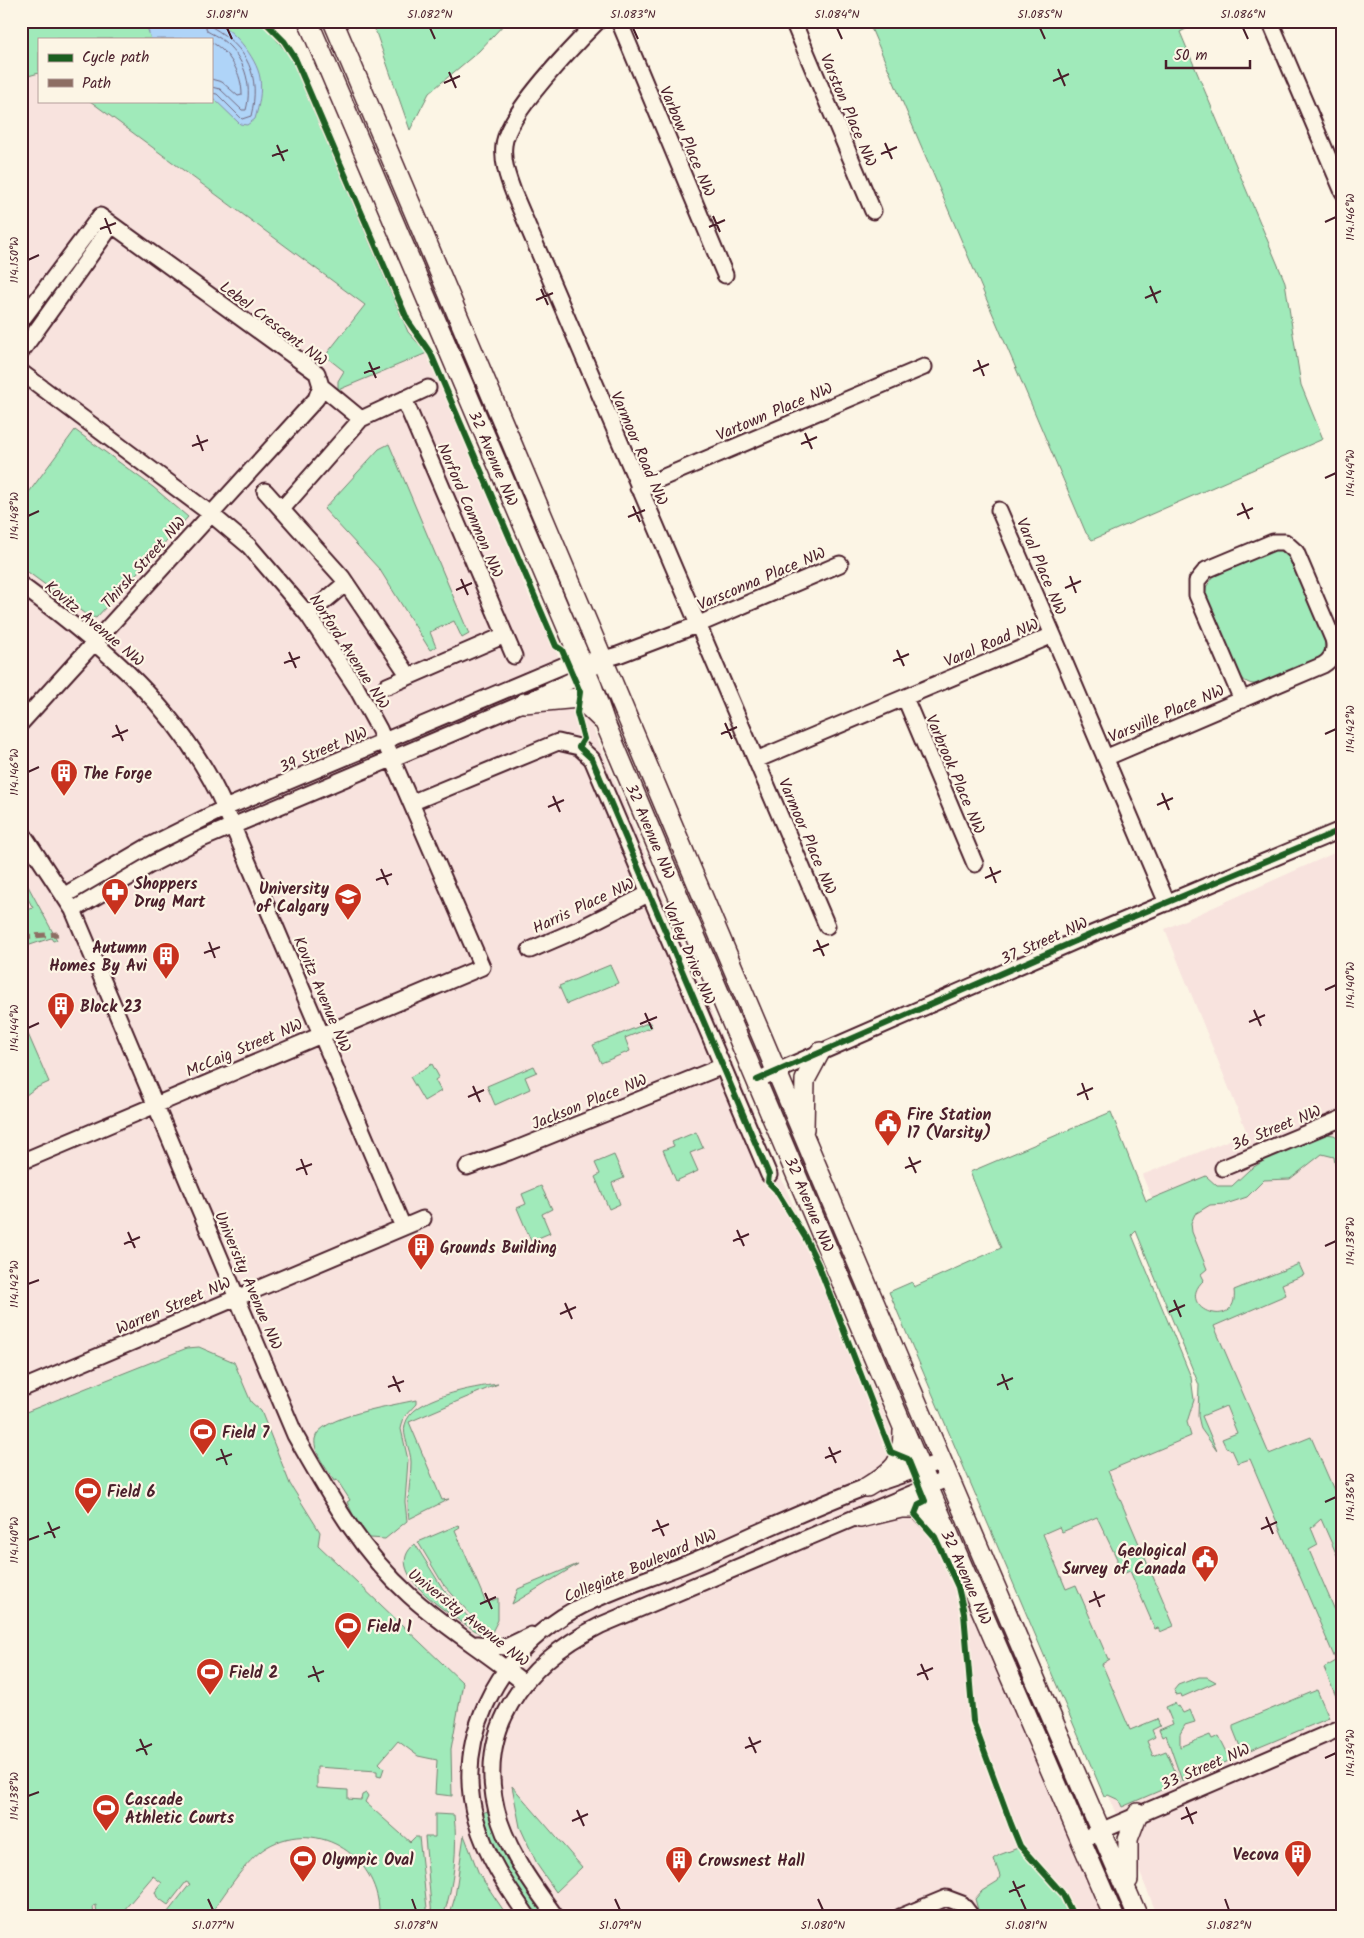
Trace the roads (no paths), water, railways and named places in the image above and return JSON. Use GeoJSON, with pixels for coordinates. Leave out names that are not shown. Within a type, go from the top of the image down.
{"type":"FeatureCollection","features":[{"type":"Feature","properties":{"kind":"main road","name":"32 Avenue NW"},"geometry":{"type":"LineString","coordinates":[[308,21],[583,666],[604,723],[758,1080],[928,1487],[1082,1838],[1114,1917]]}},
{"type":"Feature","properties":{"kind":"main road","name":"32 Avenue NW"},"geometry":{"type":"LineString","coordinates":[[333,21],[604,659],[804,1140],[1138,1917]]}},
{"type":"Feature","properties":{"kind":"main road"},"geometry":{"type":"LineString","coordinates":[[524,703],[579,698],[604,723]]}},
{"type":"Feature","properties":{"kind":"main road"},"geometry":{"type":"LineString","coordinates":[[804,1140],[804,1080],[820,1052]]}},
{"type":"Feature","properties":{"kind":"main road"},"geometry":{"type":"LineString","coordinates":[[866,1487],[891,1472],[902,1457],[902,1424]]}},
{"type":"Feature","properties":{"kind":"main road"},"geometry":{"type":"LineString","coordinates":[[860,1518],[901,1508],[916,1508],[952,1542]]}},
{"type":"Feature","properties":{"kind":"main road"},"geometry":{"type":"LineString","coordinates":[[1130,1897],[1126,1853],[1128,1839],[1138,1813]]}},
{"type":"Feature","properties":{"kind":"street","name":"Varmoor Road NW"},"geometry":{"type":"LineString","coordinates":[[598,21],[516,116],[509,128],[504,146],[504,162],[514,194],[638,488],[756,760]]}},
{"type":"Feature","properties":{"kind":"street","name":"Varbow Place NW"},"geometry":{"type":"LineString","coordinates":[[619,21],[726,275]]}},
{"type":"Feature","properties":{"kind":"street","name":"Varston Place NW"},"geometry":{"type":"LineString","coordinates":[[793,21],[873,211]]}},
{"type":"Feature","properties":{"kind":"street"},"geometry":{"type":"LineString","coordinates":[[1270,21],[1343,192]]}},
{"type":"Feature","properties":{"kind":"street"},"geometry":{"type":"LineString","coordinates":[[21,322],[106,221]]}},
{"type":"Feature","properties":{"kind":"street"},"geometry":{"type":"LineString","coordinates":[[21,352],[106,221]]}},
{"type":"Feature","properties":{"kind":"street","name":"Lebel Crescent NW"},"geometry":{"type":"LineString","coordinates":[[106,221],[317,373],[321,386],[316,399],[211,514]]}},
{"type":"Feature","properties":{"kind":"street","name":"Vartown Place NW"},"geometry":{"type":"LineString","coordinates":[[638,488],[924,367]]}},
{"type":"Feature","properties":{"kind":"street","name":"Norford Avenue NW"},"geometry":{"type":"LineString","coordinates":[[21,372],[211,514],[249,546],[308,615],[356,687],[386,742],[482,967]]}},
{"type":"Feature","properties":{"kind":"street"},"geometry":{"type":"LineString","coordinates":[[321,386],[362,419]]}},
{"type":"Feature","properties":{"kind":"street"},"geometry":{"type":"LineString","coordinates":[[282,509],[362,419],[428,388]]}},
{"type":"Feature","properties":{"kind":"street","name":"Norford Common NW"},"geometry":{"type":"LineString","coordinates":[[404,399],[514,656]]}},
{"type":"Feature","properties":{"kind":"street"},"geometry":{"type":"LineString","coordinates":[[265,491],[346,583],[409,676]]}},
{"type":"Feature","properties":{"kind":"street","name":"Varal Place NW"},"geometry":{"type":"LineString","coordinates":[[999,510],[1053,635]]}},
{"type":"Feature","properties":{"kind":"street","name":"Thirsk Street NW"},"geometry":{"type":"LineString","coordinates":[[21,723],[211,514]]}},
{"type":"Feature","properties":{"kind":"street","name":"Varsville Place NW"},"geometry":{"type":"LineString","coordinates":[[1105,758],[1242,700],[1323,665],[1332,656],[1333,639],[1296,552],[1285,542],[1273,542],[1206,570],[1197,581],[1197,595],[1242,700]]}},
{"type":"Feature","properties":{"kind":"street","name":"Varsconna Place NW"},"geometry":{"type":"LineString","coordinates":[[697,625],[840,564]]}},
{"type":"Feature","properties":{"kind":"street"},"geometry":{"type":"LineString","coordinates":[[308,615],[346,583]]}},
{"type":"Feature","properties":{"kind":"street","name":"Kovitz Avenue NW"},"geometry":{"type":"LineString","coordinates":[[21,585],[116,660],[162,707],[196,753],[225,808],[403,1227]]}},
{"type":"Feature","properties":{"kind":"street","name":"39 Street NW"},"geometry":{"type":"LineString","coordinates":[[73,910],[148,866],[232,825],[524,703],[583,666],[697,625]]}},
{"type":"Feature","properties":{"kind":"street"},"geometry":{"type":"LineString","coordinates":[[387,686],[505,635]]}},
{"type":"Feature","properties":{"kind":"street","name":"Varal Road NW"},"geometry":{"type":"LineString","coordinates":[[756,760],[1053,635],[1167,904]]}},
{"type":"Feature","properties":{"kind":"street","name":"39 Street NW"},"geometry":{"type":"LineString","coordinates":[[65,895],[147,847],[225,808],[386,742],[559,667],[583,666]]}},
{"type":"Feature","properties":{"kind":"street","name":"Varbrook Place NW"},"geometry":{"type":"LineString","coordinates":[[905,698],[976,864]]}},
{"type":"Feature","properties":{"kind":"street","name":"Varley Drive NW"},"geometry":{"type":"LineString","coordinates":[[413,802],[558,742],[579,747],[592,759],[769,1175]]}},
{"type":"Feature","properties":{"kind":"street","name":"Varmoor Place NW"},"geometry":{"type":"LineString","coordinates":[[756,760],[827,926]]}},
{"type":"Feature","properties":{"kind":"street","name":"37 Street NW"},"geometry":{"type":"LineString","coordinates":[[758,1080],[1343,829]]}},
{"type":"Feature","properties":{"kind":"street","name":"University Avenue NW"},"geometry":{"type":"LineString","coordinates":[[21,831],[65,895],[73,910],[295,1435],[344,1521],[368,1552],[407,1594],[507,1668],[524,1683]]}},
{"type":"Feature","properties":{"kind":"street","name":"Harris Place NW"},"geometry":{"type":"LineString","coordinates":[[530,950],[579,929],[650,893]]}},
{"type":"Feature","properties":{"kind":"street","name":"McCaig Street NW"},"geometry":{"type":"LineString","coordinates":[[21,1162],[482,967]]}},
{"type":"Feature","properties":{"kind":"street","name":"Jackson Place NW"},"geometry":{"type":"LineString","coordinates":[[467,1167],[723,1066]]}},
{"type":"Feature","properties":{"kind":"street","name":"36 Street NW"},"geometry":{"type":"LineString","coordinates":[[1223,1168],[1343,1118]]}},
{"type":"Feature","properties":{"kind":"street","name":"Warren Street NW"},"geometry":{"type":"LineString","coordinates":[[23,1385],[422,1219]]}},
{"type":"Feature","properties":{"kind":"street","name":"Collegiate Boulevard NW"},"geometry":{"type":"LineString","coordinates":[[528,1917],[502,1878],[486,1848],[476,1821],[471,1795],[471,1762],[478,1725],[490,1694],[507,1668],[526,1646],[552,1624],[603,1597],[866,1487],[942,1461]]}},
{"type":"Feature","properties":{"kind":"street"},"geometry":{"type":"LineString","coordinates":[[556,1917],[512,1849],[500,1821],[494,1794],[493,1760],[498,1731],[507,1708],[524,1683],[550,1656],[596,1628],[744,1564],[860,1518],[949,1478]]}},
{"type":"Feature","properties":{"kind":"street"},"geometry":{"type":"LineString","coordinates":[[472,1643],[496,1647],[509,1646],[552,1624]]}},
{"type":"Feature","properties":{"kind":"street","name":"33 Street NW"},"geometry":{"type":"LineString","coordinates":[[1082,1838],[1343,1727]]}},
{"type":"Feature","properties":{"kind":"street"},"geometry":{"type":"LineString","coordinates":[[900,1917],[946,1898],[962,1904],[969,1916]]}},
{"type":"Feature","properties":{"kind":"water"},"geometry":{"type":"Polygon","coordinates":[[[204,20],[219,24],[227,29],[242,44],[258,70],[261,88],[255,119],[247,125],[240,124],[212,97],[212,38],[151,38],[147,27],[153,21],[204,20]]]}},
{"type":"Feature","properties":{"kind":"place","name":"The Forge"},"geometry":{"type":"Point","coordinates":[64,797]}},
{"type":"Feature","properties":{"kind":"place","name":"Shoppers Drug Mart"},"geometry":{"type":"Point","coordinates":[115,916]}},
{"type":"Feature","properties":{"kind":"place","name":"University of Calgary"},"geometry":{"type":"Point","coordinates":[348,921]}},
{"type":"Feature","properties":{"kind":"place","name":"Autumn Homes By Avi"},"geometry":{"type":"Point","coordinates":[166,980]}},
{"type":"Feature","properties":{"kind":"place","name":"Block 23"},"geometry":{"type":"Point","coordinates":[61,1030]}},
{"type":"Feature","properties":{"kind":"place","name":"Fire Station 17 (Varsity)"},"geometry":{"type":"Point","coordinates":[888,1147]}},
{"type":"Feature","properties":{"kind":"place","name":"Grounds Building"},"geometry":{"type":"Point","coordinates":[421,1271]}},
{"type":"Feature","properties":{"kind":"place","name":"Field 7"},"geometry":{"type":"Point","coordinates":[203,1456]}},
{"type":"Feature","properties":{"kind":"place","name":"Field 6"},"geometry":{"type":"Point","coordinates":[88,1515]}},
{"type":"Feature","properties":{"kind":"place","name":"Geological Survey of Canada"},"geometry":{"type":"Point","coordinates":[1205,1583]}},
{"type":"Feature","properties":{"kind":"place","name":"Field 1"},"geometry":{"type":"Point","coordinates":[348,1650]}},
{"type":"Feature","properties":{"kind":"place","name":"Field 2"},"geometry":{"type":"Point","coordinates":[210,1696]}},
{"type":"Feature","properties":{"kind":"place","name":"Cascade Athletic Courts"},"geometry":{"type":"Point","coordinates":[106,1832]}},
{"type":"Feature","properties":{"kind":"place","name":"Vecova"},"geometry":{"type":"Point","coordinates":[1298,1878]}},
{"type":"Feature","properties":{"kind":"place","name":"Olympic Oval"},"geometry":{"type":"Point","coordinates":[303,1883]}},
{"type":"Feature","properties":{"kind":"place","name":"Crowsnest Hall"},"geometry":{"type":"Point","coordinates":[679,1884]}}]}
